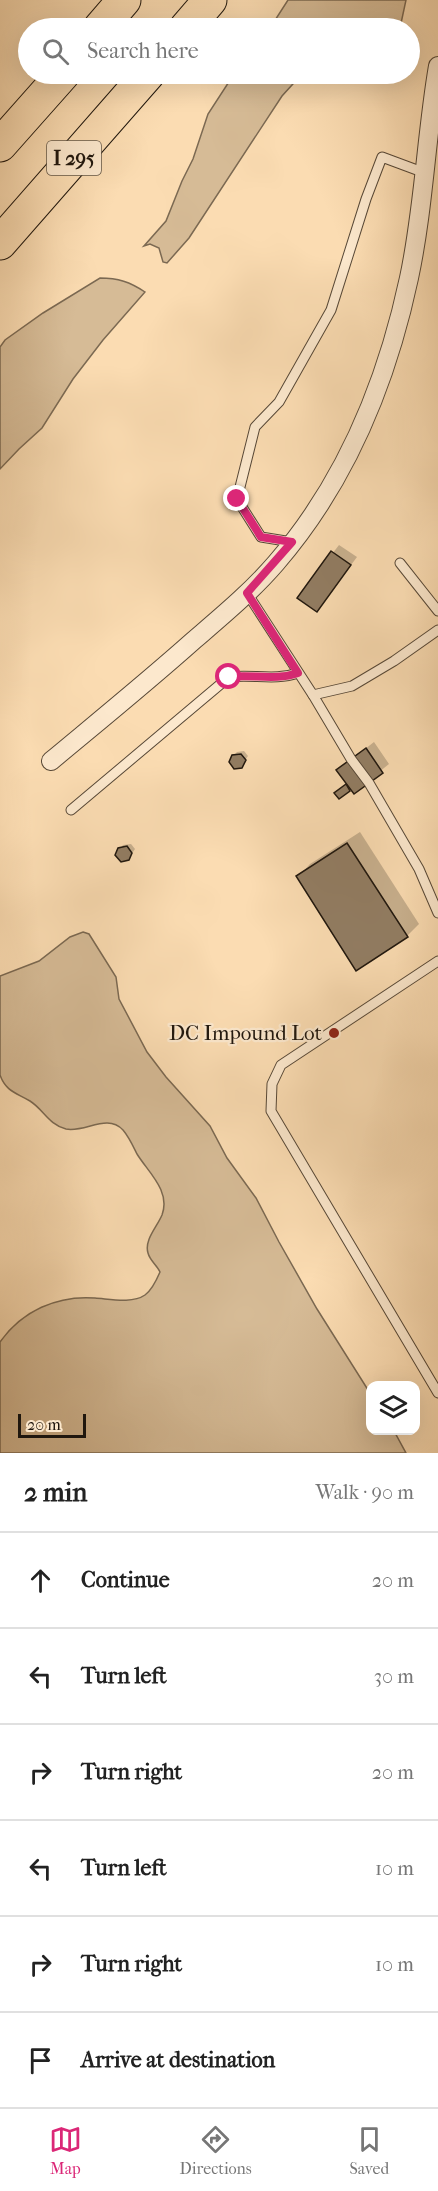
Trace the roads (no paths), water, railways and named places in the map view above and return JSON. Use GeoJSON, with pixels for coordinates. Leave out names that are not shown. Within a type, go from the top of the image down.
{"type":"FeatureCollection","features":[{"type":"Feature","properties":{"kind":"highway"},"geometry":{"type":"LineString","coordinates":[[109,18],[124,0]]}},
{"type":"Feature","properties":{"kind":"highway"},"geometry":{"type":"LineString","coordinates":[[195,18],[210,0]]}},
{"type":"Feature","properties":{"kind":"highway","name":"I 295"},"geometry":{"type":"LineString","coordinates":[[0,145],[54,84]]}},
{"type":"Feature","properties":{"kind":"highway","name":"I 295"},"geometry":{"type":"LineString","coordinates":[[0,243],[139,84]]}},
{"type":"Feature","properties":{"kind":"street"},"geometry":{"type":"LineString","coordinates":[[51,761],[247,593],[292,542],[344,462],[380,383],[410,275],[438,66]]}},
{"type":"Feature","properties":{"kind":"lane"},"geometry":{"type":"LineString","coordinates":[[292,542],[261,537],[237,499],[255,427],[279,402],[330,310],[382,157],[425,173]]}},
{"type":"Feature","properties":{"kind":"lane"},"geometry":{"type":"LineString","coordinates":[[400,563],[438,611]]}},
{"type":"Feature","properties":{"kind":"lane"},"geometry":{"type":"LineString","coordinates":[[247,593],[313,695],[419,868],[438,913]]}},
{"type":"Feature","properties":{"kind":"lane"},"geometry":{"type":"LineString","coordinates":[[313,695],[352,686],[394,661],[438,630]]}},
{"type":"Feature","properties":{"kind":"lane"},"geometry":{"type":"LineString","coordinates":[[71,810],[229,677],[244,675],[268,678],[286,677],[298,673]]}},
{"type":"Feature","properties":{"kind":"lane"},"geometry":{"type":"LineString","coordinates":[[438,961],[281,1065],[272,1084],[272,1111],[438,1393]]}},
{"type":"Feature","properties":{"kind":"place","name":"DC Impound Lot"},"geometry":{"type":"Point","coordinates":[334,1033]}}]}
